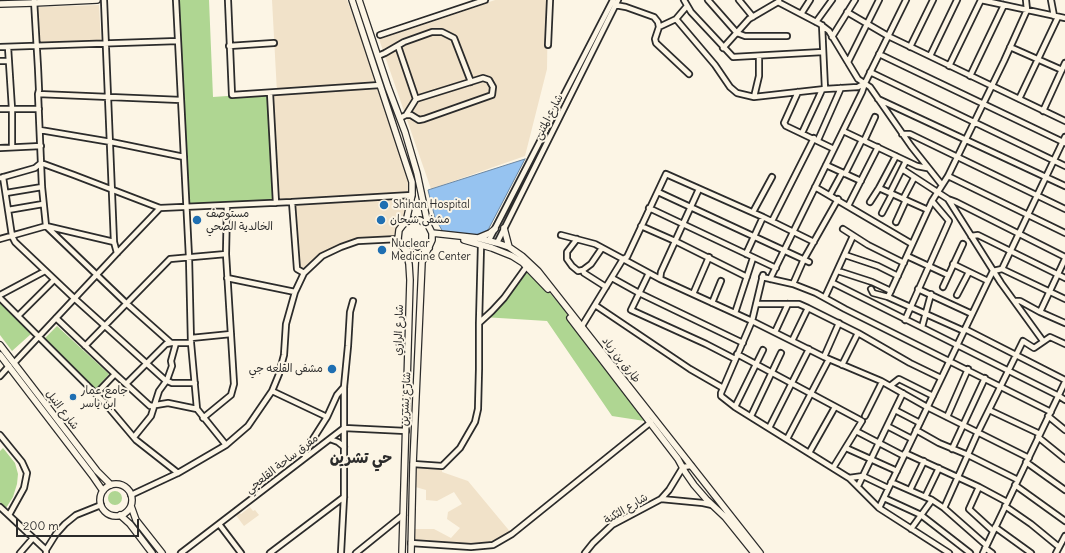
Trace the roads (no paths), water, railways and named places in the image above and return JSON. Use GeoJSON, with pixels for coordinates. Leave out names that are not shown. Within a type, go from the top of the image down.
{"type":"FeatureCollection","features":[{"type":"Feature","properties":{"kind":"main road"},"geometry":{"type":"LineString","coordinates":[[0,4],[97,0]]}},
{"type":"Feature","properties":{"kind":"main road"},"geometry":{"type":"LineString","coordinates":[[352,0],[412,182],[412,195],[406,222],[399,230],[398,238],[400,244],[406,251],[418,254],[428,248],[432,240],[432,234],[428,225],[403,116],[378,56],[359,0]]}},
{"type":"Feature","properties":{"kind":"main road"},"geometry":{"type":"LineString","coordinates":[[406,222],[420,220],[428,225]]}},
{"type":"Feature","properties":{"kind":"main road"},"geometry":{"type":"LineString","coordinates":[[504,228],[509,247]]}},
{"type":"Feature","properties":{"kind":"main road"},"geometry":{"type":"LineString","coordinates":[[495,229],[486,235],[487,241],[492,248],[512,256],[527,266],[561,306],[651,422],[678,459],[705,502],[714,506],[725,517],[754,553]]}},
{"type":"Feature","properties":{"kind":"main road"},"geometry":{"type":"LineString","coordinates":[[432,234],[470,241],[487,241],[496,244],[492,248]]}},
{"type":"Feature","properties":{"kind":"main road","name":"طارق بن زياد"},"geometry":{"type":"LineString","coordinates":[[487,241],[509,247],[522,256],[538,271],[760,553]]}},
{"type":"Feature","properties":{"kind":"main road","name":"شارع تشرين"},"geometry":{"type":"LineString","coordinates":[[411,553],[413,464],[422,262],[428,248]]}},
{"type":"Feature","properties":{"kind":"main road","name":"شارع الرازي"},"geometry":{"type":"LineString","coordinates":[[402,553],[410,280],[406,251]]}},
{"type":"Feature","properties":{"kind":"main road","name":"شارع النيل"},"geometry":{"type":"LineString","coordinates":[[0,345],[12,365],[103,491]]}},
{"type":"Feature","properties":{"kind":"main road","name":"شارع النيل"},"geometry":{"type":"LineString","coordinates":[[0,355],[12,365],[97,471],[111,484]]}},
{"type":"Feature","properties":{"kind":"main road"},"geometry":{"type":"LineString","coordinates":[[111,484],[124,486],[131,495],[132,499],[130,506],[127,511],[120,515],[110,514],[104,510],[101,505],[100,497],[103,491],[111,484]]}},
{"type":"Feature","properties":{"kind":"main road"},"geometry":{"type":"LineString","coordinates":[[130,506],[136,520],[162,553]]}},
{"type":"Feature","properties":{"kind":"main road"},"geometry":{"type":"LineString","coordinates":[[120,515],[130,524],[152,553]]}},
{"type":"Feature","properties":{"kind":"street"},"geometry":{"type":"LineString","coordinates":[[104,0],[114,242],[117,253]]}},
{"type":"Feature","properties":{"kind":"street"},"geometry":{"type":"LineString","coordinates":[[176,0],[187,207],[191,340],[197,409],[226,445]]}},
{"type":"Feature","properties":{"kind":"street"},"geometry":{"type":"LineString","coordinates":[[228,0],[232,95],[270,94],[380,85]]}},
{"type":"Feature","properties":{"kind":"street"},"geometry":{"type":"LineString","coordinates":[[380,35],[485,0]]}},
{"type":"Feature","properties":{"kind":"street"},"geometry":{"type":"LineString","coordinates":[[548,45],[550,0]]}},
{"type":"Feature","properties":{"kind":"street","name":"شارع المثنى"},"geometry":{"type":"LineString","coordinates":[[487,241],[495,229],[613,0]]}},
{"type":"Feature","properties":{"kind":"street","name":"شارع المثنى"},"geometry":{"type":"LineString","coordinates":[[487,241],[504,228],[618,0]]}},
{"type":"Feature","properties":{"kind":"street"},"geometry":{"type":"LineString","coordinates":[[684,0],[691,12],[732,57],[823,52]]}},
{"type":"Feature","properties":{"kind":"street"},"geometry":{"type":"LineString","coordinates":[[709,0],[737,33],[745,36],[787,36]]}},
{"type":"Feature","properties":{"kind":"street"},"geometry":{"type":"LineString","coordinates":[[739,0],[753,17]]}},
{"type":"Feature","properties":{"kind":"street"},"geometry":{"type":"LineString","coordinates":[[801,14],[810,0]]}},
{"type":"Feature","properties":{"kind":"street"},"geometry":{"type":"LineString","coordinates":[[816,22],[832,0]]}},
{"type":"Feature","properties":{"kind":"street"},"geometry":{"type":"LineString","coordinates":[[832,37],[854,0]]}},
{"type":"Feature","properties":{"kind":"street"},"geometry":{"type":"LineString","coordinates":[[848,62],[880,0]]}},
{"type":"Feature","properties":{"kind":"street"},"geometry":{"type":"LineString","coordinates":[[770,279],[863,90],[864,83],[906,0]]}},
{"type":"Feature","properties":{"kind":"street"},"geometry":{"type":"LineString","coordinates":[[910,47],[934,0]]}},
{"type":"Feature","properties":{"kind":"street"},"geometry":{"type":"LineString","coordinates":[[930,56],[957,0]]}},
{"type":"Feature","properties":{"kind":"street"},"geometry":{"type":"LineString","coordinates":[[949,66],[981,0],[997,2],[1004,5],[1065,18]]}},
{"type":"Feature","properties":{"kind":"street"},"geometry":{"type":"LineString","coordinates":[[888,297],[932,201],[948,176],[984,104],[1027,10],[1026,0]]}},
{"type":"Feature","properties":{"kind":"street"},"geometry":{"type":"LineString","coordinates":[[1019,99],[1056,16],[1051,0]]}},
{"type":"Feature","properties":{"kind":"street"},"geometry":{"type":"LineString","coordinates":[[723,48],[749,19],[778,1],[816,22],[829,31],[858,79],[870,87],[902,134],[942,185]]}},
{"type":"Feature","properties":{"kind":"street"},"geometry":{"type":"LineString","coordinates":[[34,2],[39,90],[42,188],[46,226],[126,303],[174,343]]}},
{"type":"Feature","properties":{"kind":"street"},"geometry":{"type":"LineString","coordinates":[[615,5],[626,7],[654,17],[658,22],[659,27],[655,39],[656,43],[689,74]]}},
{"type":"Feature","properties":{"kind":"street"},"geometry":{"type":"LineString","coordinates":[[970,76],[1004,5]]}},
{"type":"Feature","properties":{"kind":"street"},"geometry":{"type":"LineString","coordinates":[[659,27],[676,19],[687,6]]}},
{"type":"Feature","properties":{"kind":"street"},"geometry":{"type":"LineString","coordinates":[[847,12],[888,36],[1065,121]]}},
{"type":"Feature","properties":{"kind":"street"},"geometry":{"type":"LineString","coordinates":[[676,19],[715,65],[730,87],[737,92],[754,97],[823,89],[858,87],[864,83]]}},
{"type":"Feature","properties":{"kind":"street"},"geometry":{"type":"LineString","coordinates":[[802,133],[823,89],[822,26]]}},
{"type":"Feature","properties":{"kind":"street"},"geometry":{"type":"LineString","coordinates":[[378,56],[404,42],[432,32],[442,32],[454,38],[471,82]]}},
{"type":"Feature","properties":{"kind":"street"},"geometry":{"type":"LineString","coordinates":[[0,47],[178,41]]}},
{"type":"Feature","properties":{"kind":"street"},"geometry":{"type":"LineString","coordinates":[[229,46],[274,43]]}},
{"type":"Feature","properties":{"kind":"street"},"geometry":{"type":"LineString","coordinates":[[398,46],[416,99]]}},
{"type":"Feature","properties":{"kind":"street"},"geometry":{"type":"LineString","coordinates":[[8,47],[12,108],[12,147]]}},
{"type":"Feature","properties":{"kind":"street"},"geometry":{"type":"LineString","coordinates":[[1010,47],[1062,70]]}},
{"type":"Feature","properties":{"kind":"street"},"geometry":{"type":"LineString","coordinates":[[879,54],[1064,141],[1002,269]]}},
{"type":"Feature","properties":{"kind":"street"},"geometry":{"type":"LineString","coordinates":[[754,97],[759,76],[759,56]]}},
{"type":"Feature","properties":{"kind":"street"},"geometry":{"type":"LineString","coordinates":[[0,61],[9,61]]}},
{"type":"Feature","properties":{"kind":"street"},"geometry":{"type":"LineString","coordinates":[[1043,111],[1065,63]]}},
{"type":"Feature","properties":{"kind":"street"},"geometry":{"type":"LineString","coordinates":[[870,72],[1065,166]]}},
{"type":"Feature","properties":{"kind":"street"},"geometry":{"type":"LineString","coordinates":[[486,78],[492,84],[493,93],[486,97],[424,120],[420,120],[412,115],[403,116],[416,99],[486,78]]}},
{"type":"Feature","properties":{"kind":"street"},"geometry":{"type":"LineString","coordinates":[[772,221],[816,139],[841,88]]}},
{"type":"Feature","properties":{"kind":"street"},"geometry":{"type":"LineString","coordinates":[[798,92],[784,123],[786,126],[816,139],[834,149]]}},
{"type":"Feature","properties":{"kind":"street"},"geometry":{"type":"LineString","coordinates":[[38,94],[181,100]]}},
{"type":"Feature","properties":{"kind":"street"},"geometry":{"type":"LineString","coordinates":[[270,94],[276,203]]}},
{"type":"Feature","properties":{"kind":"street"},"geometry":{"type":"LineString","coordinates":[[878,99],[1065,186]]}},
{"type":"Feature","properties":{"kind":"street"},"geometry":{"type":"LineString","coordinates":[[0,109],[39,109]]}},
{"type":"Feature","properties":{"kind":"street"},"geometry":{"type":"LineString","coordinates":[[830,195],[875,118]]}},
{"type":"Feature","properties":{"kind":"street"},"geometry":{"type":"LineString","coordinates":[[40,130],[111,142],[184,157]]}},
{"type":"Feature","properties":{"kind":"street"},"geometry":{"type":"LineString","coordinates":[[843,131],[917,166],[928,168]]}},
{"type":"Feature","properties":{"kind":"street"},"geometry":{"type":"LineString","coordinates":[[902,134],[910,134],[1065,209]]}},
{"type":"Feature","properties":{"kind":"street"},"geometry":{"type":"LineString","coordinates":[[0,148],[41,146]]}},
{"type":"Feature","properties":{"kind":"street"},"geometry":{"type":"LineString","coordinates":[[848,206],[878,147]]}},
{"type":"Feature","properties":{"kind":"street"},"geometry":{"type":"LineString","coordinates":[[870,202],[896,156]]}},
{"type":"Feature","properties":{"kind":"street"},"geometry":{"type":"LineString","coordinates":[[882,213],[906,160]]}},
{"type":"Feature","properties":{"kind":"street"},"geometry":{"type":"LineString","coordinates":[[41,163],[160,208],[412,195]]}},
{"type":"Feature","properties":{"kind":"street"},"geometry":{"type":"LineString","coordinates":[[41,163],[35,168],[2,178],[6,193],[12,236],[15,242],[54,280],[167,380],[172,383],[195,383]]}},
{"type":"Feature","properties":{"kind":"street"},"geometry":{"type":"LineString","coordinates":[[826,165],[861,181]]}},
{"type":"Feature","properties":{"kind":"street"},"geometry":{"type":"LineString","coordinates":[[902,170],[948,199],[1065,258],[1040,312]]}},
{"type":"Feature","properties":{"kind":"street"},"geometry":{"type":"LineString","coordinates":[[582,326],[623,259],[627,257],[666,174],[753,212],[814,242]]}},
{"type":"Feature","properties":{"kind":"street"},"geometry":{"type":"LineString","coordinates":[[948,176],[1065,233]]}},
{"type":"Feature","properties":{"kind":"street"},"geometry":{"type":"LineString","coordinates":[[753,212],[772,177]]}},
{"type":"Feature","properties":{"kind":"street"},"geometry":{"type":"LineString","coordinates":[[896,222],[914,178]]}},
{"type":"Feature","properties":{"kind":"street"},"geometry":{"type":"LineString","coordinates":[[815,187],[912,244]]}},
{"type":"Feature","properties":{"kind":"street"},"geometry":{"type":"LineString","coordinates":[[6,193],[42,188]]}},
{"type":"Feature","properties":{"kind":"street"},"geometry":{"type":"LineString","coordinates":[[879,188],[928,210]]}},
{"type":"Feature","properties":{"kind":"street"},"geometry":{"type":"LineString","coordinates":[[660,279],[661,272],[699,189]]}},
{"type":"Feature","properties":{"kind":"street"},"geometry":{"type":"LineString","coordinates":[[658,192],[809,262]]}},
{"type":"Feature","properties":{"kind":"street"},"geometry":{"type":"LineString","coordinates":[[948,199],[993,271],[1043,341]]}},
{"type":"Feature","properties":{"kind":"street"},"geometry":{"type":"LineString","coordinates":[[793,284],[804,259],[838,200]]}},
{"type":"Feature","properties":{"kind":"street"},"geometry":{"type":"LineString","coordinates":[[905,320],[949,221],[932,201]]}},
{"type":"Feature","properties":{"kind":"street"},"geometry":{"type":"LineString","coordinates":[[292,202],[297,269],[304,273]]}},
{"type":"Feature","properties":{"kind":"street"},"geometry":{"type":"LineString","coordinates":[[8,210],[43,204]]}},
{"type":"Feature","properties":{"kind":"street"},"geometry":{"type":"LineString","coordinates":[[203,418],[231,395],[234,384],[226,254],[227,205]]}},
{"type":"Feature","properties":{"kind":"street"},"geometry":{"type":"LineString","coordinates":[[0,376],[160,208]]}},
{"type":"Feature","properties":{"kind":"street"},"geometry":{"type":"LineString","coordinates":[[649,208],[776,268]]}},
{"type":"Feature","properties":{"kind":"street"},"geometry":{"type":"LineString","coordinates":[[746,254],[763,217]]}},
{"type":"Feature","properties":{"kind":"street"},"geometry":{"type":"LineString","coordinates":[[0,239],[46,226],[114,242]]}},
{"type":"Feature","properties":{"kind":"street"},"geometry":{"type":"LineString","coordinates":[[641,226],[676,241],[747,277]]}},
{"type":"Feature","properties":{"kind":"street"},"geometry":{"type":"LineString","coordinates":[[843,229],[868,245],[904,263]]}},
{"type":"Feature","properties":{"kind":"street"},"geometry":{"type":"LineString","coordinates":[[561,235],[595,244],[660,279],[752,321],[826,358],[890,386],[946,417],[978,432],[1027,460],[1065,490]]}},
{"type":"Feature","properties":{"kind":"street"},"geometry":{"type":"LineString","coordinates":[[971,236],[978,235],[1065,278]]}},
{"type":"Feature","properties":{"kind":"street"},"geometry":{"type":"LineString","coordinates":[[826,297],[853,236]]}},
{"type":"Feature","properties":{"kind":"street"},"geometry":{"type":"LineString","coordinates":[[131,495],[178,473],[226,445],[248,426],[272,391],[279,374],[282,362],[286,324],[295,292],[304,273],[322,256],[347,245],[358,241],[398,238]]}},
{"type":"Feature","properties":{"kind":"street"},"geometry":{"type":"LineString","coordinates":[[577,239],[567,252],[566,259],[578,271],[583,270],[591,264],[602,248]]}},
{"type":"Feature","properties":{"kind":"street"},"geometry":{"type":"LineString","coordinates":[[413,464],[442,466],[460,448],[475,422],[478,401],[479,323],[487,241]]}},
{"type":"Feature","properties":{"kind":"street"},"geometry":{"type":"LineString","coordinates":[[943,287],[963,244]]}},
{"type":"Feature","properties":{"kind":"street"},"geometry":{"type":"LineString","coordinates":[[86,346],[170,259],[226,254]]}},
{"type":"Feature","properties":{"kind":"street"},"geometry":{"type":"LineString","coordinates":[[845,254],[878,266],[898,276]]}},
{"type":"Feature","properties":{"kind":"street"},"geometry":{"type":"LineString","coordinates":[[907,256],[948,275]]}},
{"type":"Feature","properties":{"kind":"street"},"geometry":{"type":"LineString","coordinates":[[693,294],[708,257]]}},
{"type":"Feature","properties":{"kind":"street"},"geometry":{"type":"LineString","coordinates":[[735,313],[753,258]]}},
{"type":"Feature","properties":{"kind":"street"},"geometry":{"type":"LineString","coordinates":[[953,264],[988,281]]}},
{"type":"Feature","properties":{"kind":"street"},"geometry":{"type":"LineString","coordinates":[[479,323],[504,298],[527,266]]}},
{"type":"Feature","properties":{"kind":"street"},"geometry":{"type":"LineString","coordinates":[[993,271],[1002,269],[1065,299]]}},
{"type":"Feature","properties":{"kind":"street"},"geometry":{"type":"LineString","coordinates":[[583,270],[584,273],[606,287]]}},
{"type":"Feature","properties":{"kind":"street"},"geometry":{"type":"LineString","coordinates":[[45,271],[0,296],[96,394],[136,440],[178,473]]}},
{"type":"Feature","properties":{"kind":"street"},"geometry":{"type":"LineString","coordinates":[[838,271],[872,282],[891,291]]}},
{"type":"Feature","properties":{"kind":"street"},"geometry":{"type":"LineString","coordinates":[[879,508],[993,271]]}},
{"type":"Feature","properties":{"kind":"street"},"geometry":{"type":"LineString","coordinates":[[957,295],[969,272]]}},
{"type":"Feature","properties":{"kind":"street"},"geometry":{"type":"LineString","coordinates":[[649,273],[631,310],[736,357],[756,364],[862,421],[833,468]]}},
{"type":"Feature","properties":{"kind":"street"},"geometry":{"type":"LineString","coordinates":[[949,553],[879,508],[849,478],[735,407],[721,396],[723,388],[752,321],[763,276],[793,284],[826,297],[845,309],[949,362],[968,369],[1050,414],[1065,430]]}},
{"type":"Feature","properties":{"kind":"street"},"geometry":{"type":"LineString","coordinates":[[227,278],[295,292]]}},
{"type":"Feature","properties":{"kind":"street"},"geometry":{"type":"LineString","coordinates":[[612,278],[639,293],[743,343]]}},
{"type":"Feature","properties":{"kind":"street"},"geometry":{"type":"LineString","coordinates":[[18,316],[54,280]]}},
{"type":"Feature","properties":{"kind":"street"},"geometry":{"type":"LineString","coordinates":[[712,303],[721,281]]}},
{"type":"Feature","properties":{"kind":"street"},"geometry":{"type":"LineString","coordinates":[[833,283],[1065,400]]}},
{"type":"Feature","properties":{"kind":"street"},"geometry":{"type":"LineString","coordinates":[[871,289],[873,293],[888,297],[964,330],[1065,381],[985,549]]}},
{"type":"Feature","properties":{"kind":"street"},"geometry":{"type":"LineString","coordinates":[[918,289],[972,314]]}},
{"type":"Feature","properties":{"kind":"street"},"geometry":{"type":"LineString","coordinates":[[922,327],[931,294]]}},
{"type":"Feature","properties":{"kind":"street"},"geometry":{"type":"LineString","coordinates":[[340,553],[344,497],[344,387],[350,312],[353,301]]}},
{"type":"Feature","properties":{"kind":"street"},"geometry":{"type":"LineString","coordinates":[[1015,301],[1020,301],[1065,323]]}},
{"type":"Feature","properties":{"kind":"street"},"geometry":{"type":"LineString","coordinates":[[756,304],[799,304],[839,323],[910,363],[941,378]]}},
{"type":"Feature","properties":{"kind":"street"},"geometry":{"type":"LineString","coordinates":[[774,332],[788,304]]}},
{"type":"Feature","properties":{"kind":"street"},"geometry":{"type":"LineString","coordinates":[[595,305],[690,369],[723,388]]}},
{"type":"Feature","properties":{"kind":"street"},"geometry":{"type":"LineString","coordinates":[[792,341],[808,308]]}},
{"type":"Feature","properties":{"kind":"street"},"geometry":{"type":"LineString","coordinates":[[56,318],[150,406],[168,403],[197,409]]}},
{"type":"Feature","properties":{"kind":"street"},"geometry":{"type":"LineString","coordinates":[[787,439],[812,394],[839,323]]}},
{"type":"Feature","properties":{"kind":"street"},"geometry":{"type":"LineString","coordinates":[[842,365],[858,333]]}},
{"type":"Feature","properties":{"kind":"street"},"geometry":{"type":"LineString","coordinates":[[126,384],[166,344],[231,334]]}},
{"type":"Feature","properties":{"kind":"street"},"geometry":{"type":"LineString","coordinates":[[944,508],[978,432],[1022,342],[1034,348],[1050,337],[1065,344]]}},
{"type":"Feature","properties":{"kind":"street"},"geometry":{"type":"LineString","coordinates":[[134,437],[151,416],[159,391],[167,380],[172,366],[171,361],[174,343]]}},
{"type":"Feature","properties":{"kind":"street"},"geometry":{"type":"LineString","coordinates":[[769,428],[809,349]]}},
{"type":"Feature","properties":{"kind":"street"},"geometry":{"type":"LineString","coordinates":[[735,407],[763,350]]}},
{"type":"Feature","properties":{"kind":"street"},"geometry":{"type":"LineString","coordinates":[[750,416],[781,353]]}},
{"type":"Feature","properties":{"kind":"street"},"geometry":{"type":"LineString","coordinates":[[946,417],[968,369]]}},
{"type":"Feature","properties":{"kind":"street"},"geometry":{"type":"LineString","coordinates":[[96,394],[115,374]]}},
{"type":"Feature","properties":{"kind":"street"},"geometry":{"type":"LineString","coordinates":[[952,449],[985,378]]}},
{"type":"Feature","properties":{"kind":"street"},"geometry":{"type":"LineString","coordinates":[[890,386],[899,379],[933,396]]}},
{"type":"Feature","properties":{"kind":"street"},"geometry":{"type":"LineString","coordinates":[[865,416],[882,382]]}},
{"type":"Feature","properties":{"kind":"street"},"geometry":{"type":"LineString","coordinates":[[305,457],[306,450],[327,417],[337,395],[344,387]]}},
{"type":"Feature","properties":{"kind":"street"},"geometry":{"type":"LineString","coordinates":[[272,391],[327,417]]}},
{"type":"Feature","properties":{"kind":"street"},"geometry":{"type":"LineString","coordinates":[[858,486],[903,393]]}},
{"type":"Feature","properties":{"kind":"street"},"geometry":{"type":"LineString","coordinates":[[809,453],[835,407]]}},
{"type":"Feature","properties":{"kind":"street"},"geometry":{"type":"LineString","coordinates":[[895,410],[920,423]]}},
{"type":"Feature","properties":{"kind":"street"},"geometry":{"type":"LineString","coordinates":[[989,410],[1039,435],[1065,460]]}},
{"type":"Feature","properties":{"kind":"street"},"geometry":{"type":"LineString","coordinates":[[411,543],[471,550],[493,545],[512,534],[651,422]]}},
{"type":"Feature","properties":{"kind":"street"},"geometry":{"type":"LineString","coordinates":[[887,426],[912,438]]}},
{"type":"Feature","properties":{"kind":"street"},"geometry":{"type":"LineString","coordinates":[[344,428],[406,431]]}},
{"type":"Feature","properties":{"kind":"street","name":"مفرق ساحة القلعجي"},"geometry":{"type":"LineString","coordinates":[[181,553],[344,428]]}},
{"type":"Feature","properties":{"kind":"street"},"geometry":{"type":"LineString","coordinates":[[916,430],[952,449],[968,455],[1018,480]]}},
{"type":"Feature","properties":{"kind":"street"},"geometry":{"type":"LineString","coordinates":[[856,432],[980,487],[1006,504],[1059,547]]}},
{"type":"Feature","properties":{"kind":"street"},"geometry":{"type":"LineString","coordinates":[[0,435],[22,462],[27,474],[24,488],[9,516]]}},
{"type":"Feature","properties":{"kind":"street"},"geometry":{"type":"LineString","coordinates":[[330,439],[338,442],[344,447]]}},
{"type":"Feature","properties":{"kind":"street"},"geometry":{"type":"LineString","coordinates":[[846,448],[897,471]]}},
{"type":"Feature","properties":{"kind":"street"},"geometry":{"type":"LineString","coordinates":[[910,490],[924,461]]}},
{"type":"Feature","properties":{"kind":"street"},"geometry":{"type":"LineString","coordinates":[[661,499],[669,490],[683,467],[691,466]]}},
{"type":"Feature","properties":{"kind":"street"},"geometry":{"type":"LineString","coordinates":[[925,497],[939,468]]}},
{"type":"Feature","properties":{"kind":"street"},"geometry":{"type":"LineString","coordinates":[[849,478],[863,476],[888,488]]}},
{"type":"Feature","properties":{"kind":"street"},"geometry":{"type":"LineString","coordinates":[[891,482],[932,500],[944,508],[985,549],[992,553]]}},
{"type":"Feature","properties":{"kind":"street"},"geometry":{"type":"LineString","coordinates":[[1016,485],[1065,521]]}},
{"type":"Feature","properties":{"kind":"street"},"geometry":{"type":"LineString","coordinates":[[980,487],[969,509],[994,529],[1030,553]]}},
{"type":"Feature","properties":{"kind":"street"},"geometry":{"type":"LineString","coordinates":[[661,499],[705,502],[714,495]]}},
{"type":"Feature","properties":{"kind":"street"},"geometry":{"type":"LineString","coordinates":[[270,553],[344,497]]}},
{"type":"Feature","properties":{"kind":"street"},"geometry":{"type":"LineString","coordinates":[[884,498],[921,515],[970,553]]}},
{"type":"Feature","properties":{"kind":"street","name":"شارع الثكنة"},"geometry":{"type":"LineString","coordinates":[[585,553],[612,525],[661,499]]}},
{"type":"Feature","properties":{"kind":"street"},"geometry":{"type":"LineString","coordinates":[[911,529],[932,500]]}},
{"type":"Feature","properties":{"kind":"street"},"geometry":{"type":"LineString","coordinates":[[0,507],[46,551],[56,534],[76,515],[101,505]]}},
{"type":"Feature","properties":{"kind":"street"},"geometry":{"type":"LineString","coordinates":[[356,553],[403,516]]}},
{"type":"Feature","properties":{"kind":"street"},"geometry":{"type":"LineString","coordinates":[[219,524],[241,553]]}},
{"type":"Feature","properties":{"kind":"street"},"geometry":{"type":"LineString","coordinates":[[1056,553],[1065,536]]}},
{"type":"Feature","properties":{"kind":"street"},"geometry":{"type":"LineString","coordinates":[[20,553],[33,538]]}},
{"type":"Feature","properties":{"kind":"water"},"geometry":{"type":"Polygon","coordinates":[[[525,159],[488,230],[477,236],[443,232],[435,218],[428,190],[525,159]]]}},
{"type":"Feature","properties":{"kind":"place","name":"Shihan Hospital"},"geometry":{"type":"Point","coordinates":[384,205]}},
{"type":"Feature","properties":{"kind":"place","name":"مستوصف الخالدية الصحي"},"geometry":{"type":"Point","coordinates":[197,220]}},
{"type":"Feature","properties":{"kind":"place","name":"مشفى شيحان"},"geometry":{"type":"Point","coordinates":[381,220]}},
{"type":"Feature","properties":{"kind":"place","name":"Nuclear Medicine Center"},"geometry":{"type":"Point","coordinates":[382,250]}},
{"type":"Feature","properties":{"kind":"place","name":"مشفى القلعه جي"},"geometry":{"type":"Point","coordinates":[332,369]}},
{"type":"Feature","properties":{"kind":"place","name":"جامع عمار ابن ياسر"},"geometry":{"type":"Point","coordinates":[73,397]}},
{"type":"Feature","properties":{"kind":"district","name":"حي تشرين"},"geometry":{"type":"Point","coordinates":[361,459]}}]}
